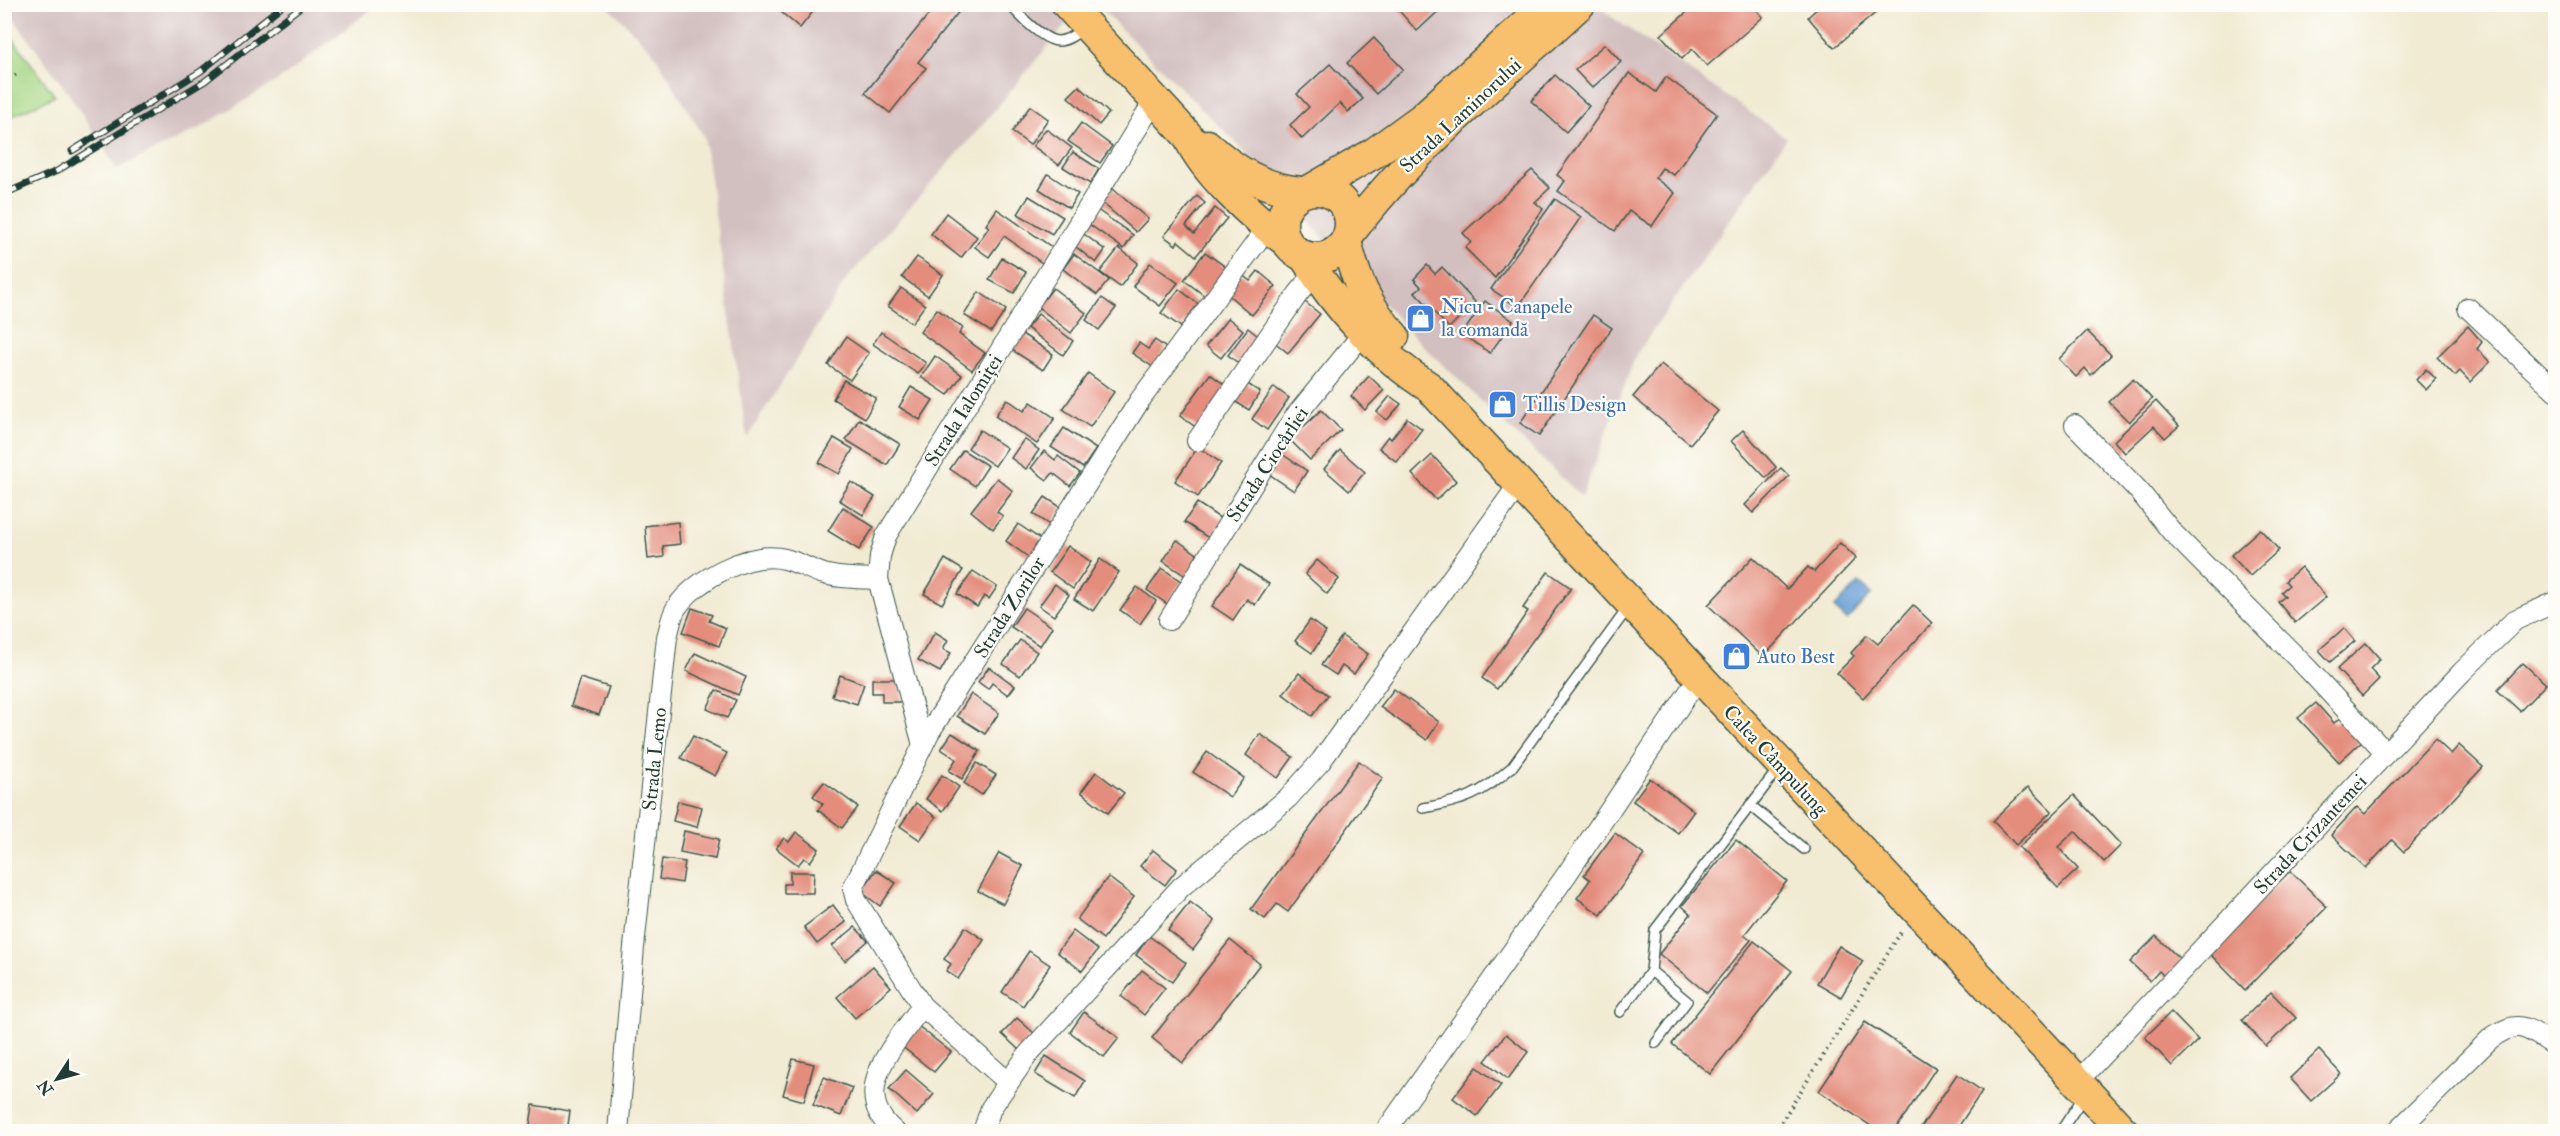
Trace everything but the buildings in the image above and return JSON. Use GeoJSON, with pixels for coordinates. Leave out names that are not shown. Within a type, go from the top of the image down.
{"type":"FeatureCollection","features":[{"type":"Feature","properties":{"kind":"main road","name":"Calea Câmpulung"},"geometry":{"type":"LineString","coordinates":[[1067,4],[1188,136],[1195,152],[1371,325],[1403,371],[1429,387],[2124,1131]]}},
{"type":"Feature","properties":{"kind":"main road","name":"Strada Laminorului"},"geometry":{"type":"LineString","coordinates":[[1307,191],[1355,165],[1404,132],[1548,4]]}},
{"type":"Feature","properties":{"kind":"main road","name":"Strada Laminorului"},"geometry":{"type":"LineString","coordinates":[[1347,237],[1393,178],[1580,4]]}},
{"type":"Feature","properties":{"kind":"main road","name":"Calea Câmpulung"},"geometry":{"type":"LineString","coordinates":[[1188,136],[1205,143],[1224,161],[1265,184],[1287,191],[1324,190],[1342,202],[1348,212],[1350,223],[1347,237],[1371,325]]}},
{"type":"Feature","properties":{"kind":"main road"},"geometry":{"type":"LineString","coordinates":[[1307,191],[1292,199],[1285,208],[1282,219],[1282,230],[1293,249],[1314,258],[1332,254],[1347,237]]}},
{"type":"Feature","properties":{"kind":"street","name":"Strada Ialomiței"},"geometry":{"type":"LineString","coordinates":[[922,745],[878,579],[880,556],[886,536],[1154,101]]}},
{"type":"Feature","properties":{"kind":"street"},"geometry":{"type":"LineString","coordinates":[[1197,441],[1298,294],[1293,249]]}},
{"type":"Feature","properties":{"kind":"street","name":"Strada Zorilor"},"geometry":{"type":"LineString","coordinates":[[1008,1082],[922,1006],[856,900],[853,888],[922,745],[1140,400],[1293,249]]}},
{"type":"Feature","properties":{"kind":"street"},"geometry":{"type":"LineString","coordinates":[[2468,308],[2556,391]]}},
{"type":"Feature","properties":{"kind":"street","name":"Strada Ciocârliei"},"geometry":{"type":"LineString","coordinates":[[1169,620],[1293,419],[1371,325]]}},
{"type":"Feature","properties":{"kind":"street"},"geometry":{"type":"LineString","coordinates":[[2075,425],[2139,491],[2172,532],[2386,753]]}},
{"type":"Feature","properties":{"kind":"street"},"geometry":{"type":"LineString","coordinates":[[982,1131],[991,1108],[1029,1053],[1181,887],[1288,798],[1321,761],[1519,484]]}},
{"type":"Feature","properties":{"kind":"street","name":"Strada Lemo"},"geometry":{"type":"LineString","coordinates":[[618,1131],[634,947],[666,649],[675,609],[692,589],[713,575],[732,566],[758,559],[783,558],[825,574],[878,579]]}},
{"type":"Feature","properties":{"kind":"street","name":"Strada Crizantemei"},"geometry":{"type":"LineString","coordinates":[[2082,1087],[2462,672],[2515,620],[2556,602]]}},
{"type":"Feature","properties":{"kind":"street"},"geometry":{"type":"LineString","coordinates":[[1385,1131],[1567,874],[1699,677]]}},
{"type":"Feature","properties":{"kind":"street"},"geometry":{"type":"LineString","coordinates":[[895,1131],[884,1122],[872,1094],[878,1070],[922,1006]]}},
{"type":"Feature","properties":{"kind":"street"},"geometry":{"type":"LineString","coordinates":[[2396,1131],[2490,1039],[2505,1028],[2516,1026],[2522,1028],[2556,1046]]}},
{"type":"Feature","properties":{"kind":"lane"},"geometry":{"type":"LineString","coordinates":[[1009,4],[1047,38],[1058,41],[1070,38],[1086,27]]}},
{"type":"Feature","properties":{"kind":"lane"},"geometry":{"type":"LineString","coordinates":[[1423,808],[1468,798],[1489,787],[1512,767],[1631,604]]}},
{"type":"Feature","properties":{"kind":"lane"},"geometry":{"type":"LineString","coordinates":[[1620,1012],[1651,971],[1655,930],[1781,765]]}},
{"type":"Feature","properties":{"kind":"lane"},"geometry":{"type":"LineString","coordinates":[[1750,805],[1804,849]]}},
{"type":"Feature","properties":{"kind":"lane"},"geometry":{"type":"LineString","coordinates":[[1651,971],[1687,1001],[1656,1043]]}},
{"type":"Feature","properties":{"kind":"lane"},"geometry":{"type":"LineString","coordinates":[[2060,1131],[2082,1087]]}},
{"type":"Feature","properties":{"kind":"path"},"geometry":{"type":"LineString","coordinates":[[4,81],[19,73]]}},
{"type":"Feature","properties":{"kind":"path"},"geometry":{"type":"LineString","coordinates":[[1775,1131],[1916,909]]}},
{"type":"Feature","properties":{"kind":"shaded area"},"geometry":{"type":"Polygon","coordinates":[[[4,5],[377,5],[286,75],[200,128],[117,169],[71,97],[4,5]]]}},
{"type":"Feature","properties":{"kind":"shaded area"},"geometry":{"type":"Polygon","coordinates":[[[607,5],[1082,5],[968,142],[848,277],[747,438],[704,137],[654,53],[607,5]]]}},
{"type":"Feature","properties":{"kind":"shaded area"},"geometry":{"type":"Polygon","coordinates":[[[1097,5],[1598,5],[1609,15],[1787,138],[1636,355],[1582,497],[1421,344],[1236,143],[1097,5]]]}},
{"type":"Feature","properties":{"kind":"green space"},"geometry":{"type":"Polygon","coordinates":[[[5,28],[55,96],[4,119],[5,28]]]}},
{"type":"Feature","properties":{"kind":"water"},"geometry":{"type":"Polygon","coordinates":[[[1859,583],[1872,594],[1847,620],[1834,608],[1859,583]]]}},
{"type":"Feature","properties":{"kind":"railway"},"geometry":{"type":"LineString","coordinates":[[72,151],[201,71],[284,4]]}},
{"type":"Feature","properties":{"kind":"railway"},"geometry":{"type":"LineString","coordinates":[[4,194],[57,171],[205,81],[304,4]]}},
{"type":"Feature","properties":{"kind":"place","name":"Nicu - Canapele la comandă"},"geometry":{"type":"Point","coordinates":[1420,318]}},
{"type":"Feature","properties":{"kind":"place","name":"Tillis Design"},"geometry":{"type":"Point","coordinates":[1502,404]}},
{"type":"Feature","properties":{"kind":"place","name":"Auto Best"},"geometry":{"type":"Point","coordinates":[1736,656]}}]}
